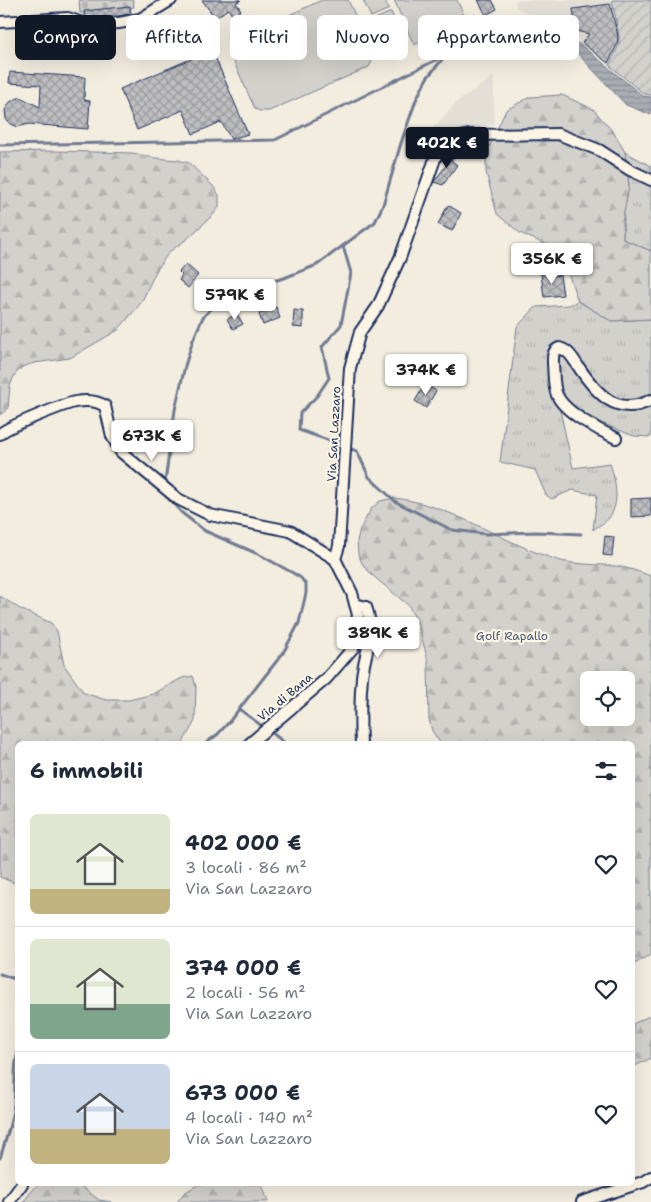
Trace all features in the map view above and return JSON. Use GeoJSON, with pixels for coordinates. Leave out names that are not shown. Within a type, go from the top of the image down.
{"type":"FeatureCollection","features":[{"type":"Feature","properties":{"kind":"street"},"geometry":{"type":"LineString","coordinates":[[0,22],[68,18],[88,25],[119,23],[140,19],[171,0]]}},
{"type":"Feature","properties":{"kind":"street","name":"Via San Lazzaro"},"geometry":{"type":"LineString","coordinates":[[335,559],[339,546],[350,368],[360,332],[378,306],[400,258],[436,156],[450,140],[469,135],[558,134],[599,150],[630,170],[651,180]]}},
{"type":"Feature","properties":{"kind":"street"},"geometry":{"type":"LineString","coordinates":[[616,438],[600,431],[577,416],[557,395],[553,353],[559,348],[567,351],[585,376],[607,400],[620,405],[634,407],[651,400]]}},
{"type":"Feature","properties":{"kind":"street"},"geometry":{"type":"LineString","coordinates":[[0,434],[14,425],[75,402],[97,401],[105,406],[112,436],[121,452],[178,499],[210,515],[290,531],[335,559]]}},
{"type":"Feature","properties":{"kind":"street","name":"Via di Bana"},"geometry":{"type":"LineString","coordinates":[[253,741],[326,679],[353,648],[358,614],[352,593],[335,559]]}},
{"type":"Feature","properties":{"kind":"street"},"geometry":{"type":"LineString","coordinates":[[355,604],[366,607],[371,632],[362,676],[361,741]]}},
{"type":"Feature","properties":{"kind":"street"},"geometry":{"type":"LineString","coordinates":[[635,1185],[651,1177]]}},
{"type":"Feature","properties":{"kind":"street"},"geometry":{"type":"LineString","coordinates":[[9,1202],[21,1186]]}},
{"type":"Feature","properties":{"kind":"street"},"geometry":{"type":"LineString","coordinates":[[582,1202],[631,1186]]}},
{"type":"Feature","properties":{"kind":"shaded area"},"geometry":{"type":"Polygon","coordinates":[[[515,0],[612,0],[619,45],[609,65],[579,42],[579,15],[530,15],[516,7],[515,0]]]}},
{"type":"Feature","properties":{"kind":"shaded area"},"geometry":{"type":"Polygon","coordinates":[[[579,44],[643,96],[651,97],[651,115],[626,105],[579,55],[579,44]]]}},
{"type":"Feature","properties":{"kind":"shaded area"},"geometry":{"type":"Polygon","coordinates":[[[494,76],[494,124],[463,129],[440,139],[431,130],[457,102],[494,76]]]}},
{"type":"Feature","properties":{"kind":"green space"},"geometry":{"type":"Polygon","coordinates":[[[79,0],[133,0],[134,7],[130,8],[131,15],[116,17],[116,15],[85,15],[85,13],[80,13],[79,0]]]}},
{"type":"Feature","properties":{"kind":"green space"},"geometry":{"type":"Polygon","coordinates":[[[322,0],[348,0],[355,15],[317,15],[317,60],[372,61],[369,67],[269,111],[260,111],[255,109],[233,60],[307,60],[307,15],[289,15],[322,0]]]}},
{"type":"Feature","properties":{"kind":"green space"},"geometry":{"type":"Polygon","coordinates":[[[363,0],[385,0],[389,9],[376,15],[370,15],[363,0]]]}},
{"type":"Feature","properties":{"kind":"green space"},"geometry":{"type":"Polygon","coordinates":[[[394,0],[457,0],[464,15],[418,15],[418,43],[414,45],[408,32],[408,15],[401,15],[394,0]]]}},
{"type":"Feature","properties":{"kind":"green space"},"geometry":{"type":"Polygon","coordinates":[[[612,0],[651,0],[651,95],[644,94],[609,65],[619,45],[612,0]]]}},
{"type":"Feature","properties":{"kind":"green space"},"geometry":{"type":"Polygon","coordinates":[[[562,95],[593,109],[614,133],[625,152],[629,186],[623,217],[623,239],[651,251],[651,319],[611,321],[578,301],[568,273],[551,247],[520,233],[497,214],[486,172],[486,153],[506,110],[530,97],[562,95]]]}},
{"type":"Feature","properties":{"kind":"green space"},"geometry":{"type":"Polygon","coordinates":[[[0,152],[133,153],[189,163],[213,186],[219,195],[219,207],[187,239],[169,252],[156,271],[141,303],[118,330],[70,358],[34,363],[22,367],[14,376],[10,386],[8,408],[0,415],[0,152]]]}},
{"type":"Feature","properties":{"kind":"green space"},"geometry":{"type":"Polygon","coordinates":[[[625,152],[651,166],[651,251],[623,239],[623,217],[629,186],[625,152]]]}},
{"type":"Feature","properties":{"kind":"green space"},"geometry":{"type":"Polygon","coordinates":[[[578,301],[611,321],[651,319],[651,437],[634,436],[559,406],[573,468],[610,463],[612,470],[616,491],[613,512],[609,518],[593,530],[597,495],[572,490],[552,499],[546,495],[535,470],[500,462],[517,327],[536,307],[569,305],[578,301]]]}},
{"type":"Feature","properties":{"kind":"green space","name":"Golf Rapallo"},"geometry":{"type":"Polygon","coordinates":[[[394,498],[437,508],[540,554],[561,561],[619,567],[651,576],[651,954],[635,964],[635,741],[439,741],[432,731],[429,719],[428,661],[419,627],[409,606],[363,565],[358,554],[357,541],[360,529],[371,509],[380,501],[394,498]]]}},
{"type":"Feature","properties":{"kind":"green space"},"geometry":{"type":"Polygon","coordinates":[[[0,596],[20,609],[51,623],[57,631],[64,665],[84,693],[106,700],[129,700],[153,694],[182,678],[193,676],[196,687],[195,721],[184,741],[15,741],[15,883],[0,877],[0,596]]]}},
{"type":"Feature","properties":{"kind":"green space"},"geometry":{"type":"Polygon","coordinates":[[[651,1015],[651,1058],[635,1066],[635,1023],[651,1015]]]}},
{"type":"Feature","properties":{"kind":"green space"},"geometry":{"type":"Polygon","coordinates":[[[36,1186],[81,1186],[99,1200],[111,1202],[23,1202],[36,1186]]]}},
{"type":"Feature","properties":{"kind":"green space"},"geometry":{"type":"Polygon","coordinates":[[[196,1186],[263,1186],[268,1202],[177,1202],[184,1193],[196,1186]]]}},
{"type":"Feature","properties":{"kind":"building"},"geometry":{"type":"Polygon","coordinates":[[[202,0],[241,0],[236,3],[241,10],[234,15],[228,9],[219,15],[213,15],[202,0]]]}},
{"type":"Feature","properties":{"kind":"building"},"geometry":{"type":"Polygon","coordinates":[[[478,0],[492,0],[497,9],[486,15],[478,0]]]}},
{"type":"Feature","properties":{"kind":"building"},"geometry":{"type":"Polygon","coordinates":[[[610,4],[618,36],[617,45],[608,63],[582,43],[589,34],[579,32],[579,15],[574,15],[573,9],[610,4]]]}},
{"type":"Feature","properties":{"kind":"building"},"geometry":{"type":"Polygon","coordinates":[[[130,6],[131,14],[116,16],[85,15],[84,11],[130,6]]]}},
{"type":"Feature","properties":{"kind":"building"},"geometry":{"type":"Polygon","coordinates":[[[188,60],[216,60],[248,134],[231,139],[221,122],[193,134],[183,110],[137,130],[120,89],[188,60]]]}},
{"type":"Feature","properties":{"kind":"building"},"geometry":{"type":"Polygon","coordinates":[[[10,72],[85,77],[84,100],[90,101],[88,129],[29,124],[18,127],[9,123],[6,119],[5,110],[10,102],[20,97],[40,107],[41,85],[9,83],[10,72]]]}},
{"type":"Feature","properties":{"kind":"building"},"geometry":{"type":"Polygon","coordinates":[[[451,149],[457,155],[451,160],[457,165],[443,185],[434,182],[450,160],[445,156],[451,149]]]}},
{"type":"Feature","properties":{"kind":"building"},"geometry":{"type":"Polygon","coordinates":[[[448,205],[461,213],[452,231],[438,224],[448,205]]]}},
{"type":"Feature","properties":{"kind":"building"},"geometry":{"type":"Polygon","coordinates":[[[186,264],[198,275],[188,288],[179,280],[182,275],[179,272],[186,264]]]}},
{"type":"Feature","properties":{"kind":"building"},"geometry":{"type":"Polygon","coordinates":[[[552,273],[552,276],[560,275],[563,295],[544,297],[541,274],[552,273]]]}},
{"type":"Feature","properties":{"kind":"building"},"geometry":{"type":"Polygon","coordinates":[[[276,307],[280,318],[263,325],[259,314],[276,307]]]}},
{"type":"Feature","properties":{"kind":"building"},"geometry":{"type":"Polygon","coordinates":[[[294,310],[303,311],[303,328],[293,327],[294,310]]]}},
{"type":"Feature","properties":{"kind":"building"},"geometry":{"type":"Polygon","coordinates":[[[237,314],[243,324],[233,329],[227,319],[237,314]]]}},
{"type":"Feature","properties":{"kind":"building"},"geometry":{"type":"Polygon","coordinates":[[[425,384],[436,391],[426,408],[415,401],[425,384]]]}},
{"type":"Feature","properties":{"kind":"building"},"geometry":{"type":"Polygon","coordinates":[[[651,498],[651,516],[631,517],[631,499],[651,498]]]}},
{"type":"Feature","properties":{"kind":"building"},"geometry":{"type":"Polygon","coordinates":[[[605,536],[614,537],[612,556],[603,555],[605,536]]]}},
{"type":"Feature","properties":{"kind":"waterway"},"geometry":{"type":"LineString","coordinates":[[0,145],[275,140],[436,60]]}},
{"type":"Feature","properties":{"kind":"waterway"},"geometry":{"type":"LineString","coordinates":[[165,482],[175,410],[185,366],[203,317],[219,301],[234,292],[284,278],[317,265],[375,222],[383,205],[416,100],[427,78],[442,60]]}},
{"type":"Feature","properties":{"kind":"waterway"},"geometry":{"type":"LineString","coordinates":[[342,445],[299,430],[300,413],[317,396],[329,378],[322,347],[341,325],[351,273],[343,246]]}},
{"type":"Feature","properties":{"kind":"waterway"},"geometry":{"type":"LineString","coordinates":[[348,448],[357,451],[369,477],[396,502],[452,530],[486,534],[536,532],[581,534]]}},
{"type":"Feature","properties":{"kind":"waterway"},"geometry":{"type":"LineString","coordinates":[[165,495],[182,513],[205,531],[258,554],[301,578],[306,585],[299,623],[283,653],[229,722],[209,741]]}},
{"type":"Feature","properties":{"kind":"waterway"},"geometry":{"type":"LineString","coordinates":[[239,709],[262,726]]}},
{"type":"Feature","properties":{"kind":"waterway"},"geometry":{"type":"LineString","coordinates":[[271,732],[282,741]]}},
{"type":"Feature","properties":{"kind":"waterway"},"geometry":{"type":"LineString","coordinates":[[0,974],[15,979]]}},
{"type":"Feature","properties":{"kind":"waterway"},"geometry":{"type":"LineString","coordinates":[[0,1158],[15,1097]]}}]}
